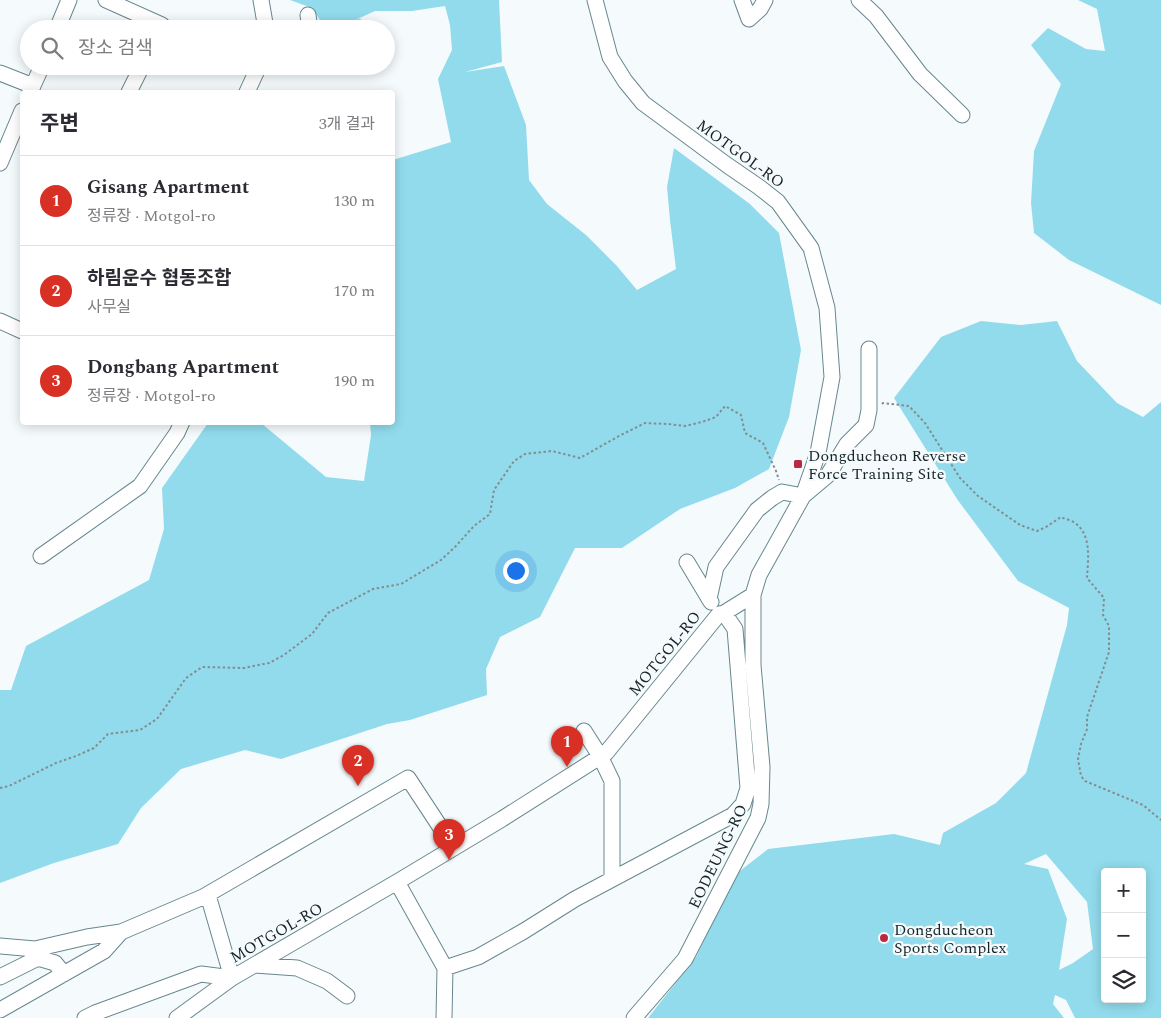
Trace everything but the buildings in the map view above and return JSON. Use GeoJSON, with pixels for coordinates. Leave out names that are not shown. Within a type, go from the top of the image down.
{"type":"FeatureCollection","features":[{"type":"Feature","properties":{"kind":"street"},"geometry":{"type":"LineString","coordinates":[[61,20],[69,0]]}},
{"type":"Feature","properties":{"kind":"street"},"geometry":{"type":"LineString","coordinates":[[106,0],[151,20]]}},
{"type":"Feature","properties":{"kind":"street"},"geometry":{"type":"LineString","coordinates":[[262,0],[265,20]]}},
{"type":"Feature","properties":{"kind":"street","name":"MOTGOL-RO"},"geometry":{"type":"LineString","coordinates":[[177,1018],[232,978],[454,848],[606,753],[721,614],[753,595],[759,575],[803,496],[818,453],[832,377],[827,308],[811,248],[778,202],[759,186],[727,165],[643,103],[625,81],[610,57],[595,0]]}},
{"type":"Feature","properties":{"kind":"street"},"geometry":{"type":"LineString","coordinates":[[742,0],[748,19],[760,9],[765,0]]}},
{"type":"Feature","properties":{"kind":"street"},"geometry":{"type":"LineString","coordinates":[[859,0],[876,16],[920,74],[962,115]]}},
{"type":"Feature","properties":{"kind":"street"},"geometry":{"type":"LineString","coordinates":[[0,73],[32,89],[38,75]]}},
{"type":"Feature","properties":{"kind":"street"},"geometry":{"type":"LineString","coordinates":[[130,90],[138,75]]}},
{"type":"Feature","properties":{"kind":"street"},"geometry":{"type":"LineString","coordinates":[[248,90],[256,75]]}},
{"type":"Feature","properties":{"kind":"street"},"geometry":{"type":"LineString","coordinates":[[0,163],[20,116]]}},
{"type":"Feature","properties":{"kind":"street"},"geometry":{"type":"LineString","coordinates":[[0,321],[20,330]]}},
{"type":"Feature","properties":{"kind":"street"},"geometry":{"type":"LineString","coordinates":[[710,599],[716,567],[757,510],[782,492],[803,496],[828,475],[847,444],[866,425],[869,410],[869,349]]}},
{"type":"Feature","properties":{"kind":"street"},"geometry":{"type":"LineString","coordinates":[[41,556],[140,486],[178,433],[181,425]]}},
{"type":"Feature","properties":{"kind":"street"},"geometry":{"type":"LineString","coordinates":[[445,968],[478,957],[575,899],[733,815],[743,804],[748,788],[735,629],[710,599],[687,562]]}},
{"type":"Feature","properties":{"kind":"street","name":"EODEUNG-RO"},"geometry":{"type":"LineString","coordinates":[[634,1018],[685,959],[758,818],[761,804],[762,767],[753,665],[753,595]]}},
{"type":"Feature","properties":{"kind":"street"},"geometry":{"type":"LineString","coordinates":[[584,731],[600,756],[612,781],[612,879]]}},
{"type":"Feature","properties":{"kind":"street"},"geometry":{"type":"LineString","coordinates":[[0,946],[35,949],[87,937],[121,932],[208,895],[408,778],[454,848]]}},
{"type":"Feature","properties":{"kind":"street"},"geometry":{"type":"LineString","coordinates":[[397,882],[445,968],[444,1018]]}},
{"type":"Feature","properties":{"kind":"street"},"geometry":{"type":"LineString","coordinates":[[85,1018],[201,974],[232,978],[208,895]]}},
{"type":"Feature","properties":{"kind":"street"},"geometry":{"type":"LineString","coordinates":[[0,1010],[104,951],[121,932]]}},
{"type":"Feature","properties":{"kind":"street"},"geometry":{"type":"LineString","coordinates":[[0,977],[38,958],[55,963],[64,974]]}},
{"type":"Feature","properties":{"kind":"street"},"geometry":{"type":"LineString","coordinates":[[254,965],[297,968],[327,981],[347,996]]}},
{"type":"Feature","properties":{"kind":"path"},"geometry":{"type":"LineString","coordinates":[[868,418],[883,403],[909,406],[924,423],[960,478],[978,496],[1020,525],[1038,531],[1061,517],[1075,523],[1085,534],[1088,549],[1087,578],[1104,598],[1103,615],[1109,626],[1109,652],[1087,717],[1087,729],[1081,744],[1078,760],[1081,776],[1085,781],[1144,804],[1161,820]]}},
{"type":"Feature","properties":{"kind":"path"},"geometry":{"type":"LineString","coordinates":[[0,788],[9,786],[56,763],[94,748],[108,734],[140,730],[156,719],[186,678],[202,667],[244,668],[269,663],[284,655],[312,634],[328,613],[373,589],[401,584],[441,560],[474,526],[490,514],[494,490],[514,461],[525,454],[552,451],[580,458],[645,423],[685,426],[716,417],[725,406],[741,415],[745,434],[764,443],[776,471],[782,492]]}},
{"type":"Feature","properties":{"kind":"shaded area"},"geometry":{"type":"Polygon","coordinates":[[[290,0],[499,0],[502,62],[465,72],[504,66],[526,125],[529,180],[547,204],[586,235],[616,265],[637,290],[676,269],[667,187],[674,148],[750,204],[779,233],[801,350],[789,417],[769,469],[735,488],[680,509],[622,548],[575,548],[540,617],[500,637],[486,669],[487,695],[410,720],[387,724],[281,759],[245,750],[181,769],[141,808],[118,844],[54,863],[0,883],[0,690],[11,690],[26,646],[149,580],[164,529],[162,488],[207,425],[263,425],[326,477],[364,481],[371,435],[370,425],[395,425],[395,159],[451,142],[438,79],[452,50],[450,25],[445,6],[412,11],[375,11],[355,20],[320,20],[312,8],[290,0]]]}},
{"type":"Feature","properties":{"kind":"shaded area"},"geometry":{"type":"Polygon","coordinates":[[[1078,0],[1161,0],[1161,305],[1069,260],[1034,233],[1031,203],[1034,151],[1061,84],[1031,45],[1048,28],[1086,49],[1105,51],[1097,9],[1078,0]]]}},
{"type":"Feature","properties":{"kind":"shaded area"},"geometry":{"type":"Polygon","coordinates":[[[981,321],[1021,325],[1057,321],[1077,361],[1117,403],[1143,417],[1161,402],[1161,1018],[1075,1018],[1066,1000],[1055,995],[1053,1004],[1064,1018],[648,1018],[696,957],[736,874],[768,849],[894,834],[940,845],[943,833],[996,803],[1026,773],[1067,625],[1069,608],[1018,581],[957,499],[894,398],[941,337],[981,321]],[[1046,854],[1024,864],[1048,869],[1067,919],[1059,970],[1093,949],[1087,902],[1046,854]]]}},
{"type":"Feature","properties":{"kind":"place","name":"Dongducheon Reverse Force Training Site"},"geometry":{"type":"Point","coordinates":[798,464]}},
{"type":"Feature","properties":{"kind":"place","name":"Gisang Apartment"},"geometry":{"type":"Point","coordinates":[567,767]}},
{"type":"Feature","properties":{"kind":"place","name":"하림운수 협동조합"},"geometry":{"type":"Point","coordinates":[358,786]}},
{"type":"Feature","properties":{"kind":"place","name":"Dongbang Apartment"},"geometry":{"type":"Point","coordinates":[449,860]}},
{"type":"Feature","properties":{"kind":"place","name":"Dongducheon Sports Complex"},"geometry":{"type":"Point","coordinates":[884,938]}}]}
